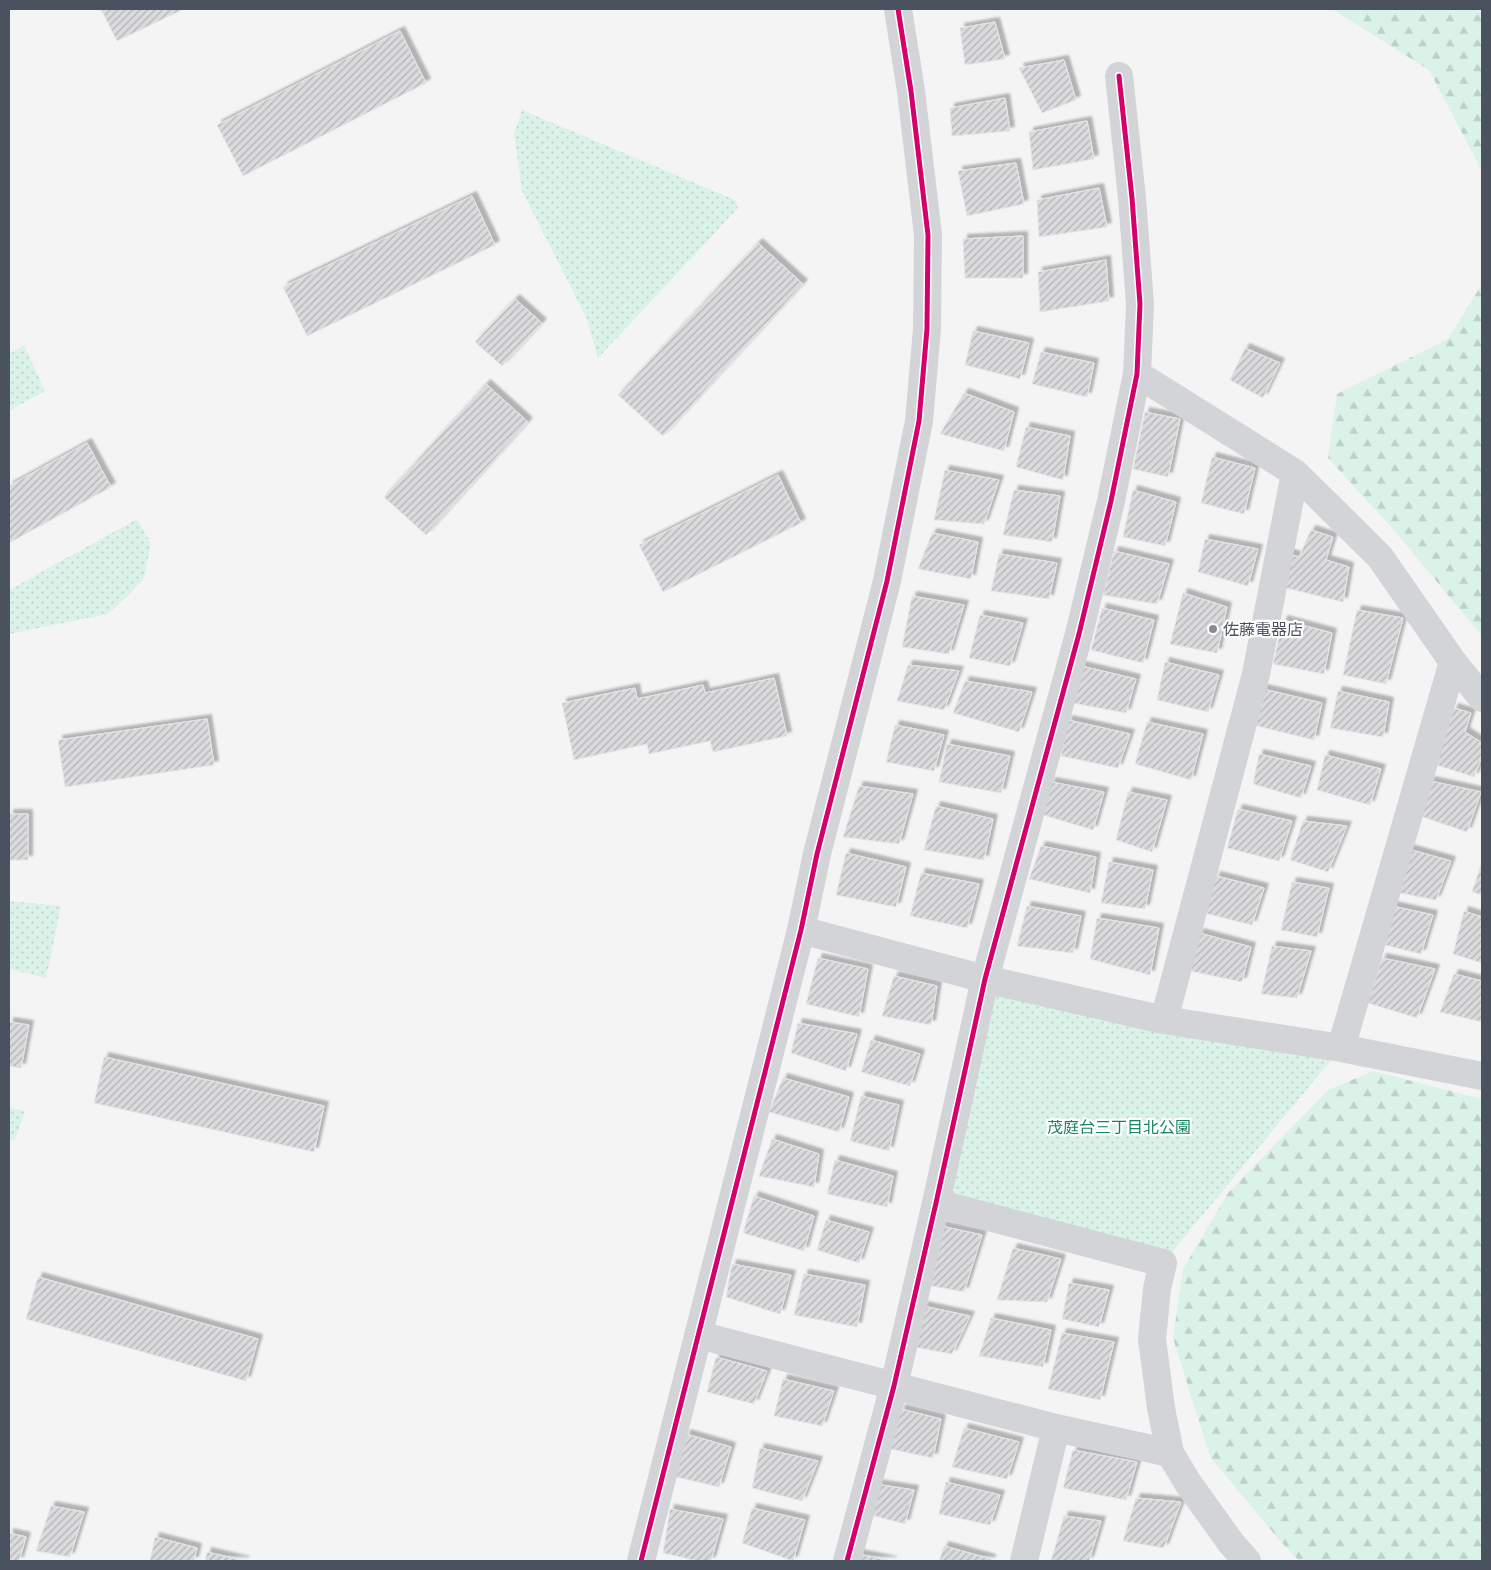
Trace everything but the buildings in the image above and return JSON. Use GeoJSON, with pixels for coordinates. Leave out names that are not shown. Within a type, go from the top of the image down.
{"type":"FeatureCollection","features":[{"type":"Feature","properties":{"kind":"street"},"geometry":{"type":"LineString","coordinates":[[641,1561],[801,930],[817,854],[887,581],[919,421],[927,329],[928,235],[911,91],[898,9]]}},
{"type":"Feature","properties":{"kind":"street"},"geometry":{"type":"LineString","coordinates":[[847,1561],[894,1386],[985,979],[1079,634],[1111,501],[1137,374],[1140,304],[1132,198],[1119,76]]}},
{"type":"Feature","properties":{"kind":"street"},"geometry":{"type":"LineString","coordinates":[[1137,374],[1294,473],[1380,557],[1453,662],[1482,698]]}},
{"type":"Feature","properties":{"kind":"street"},"geometry":{"type":"LineString","coordinates":[[1164,1020],[1256,674],[1294,473]]}},
{"type":"Feature","properties":{"kind":"street"},"geometry":{"type":"LineString","coordinates":[[1341,1048],[1453,662]]}},
{"type":"Feature","properties":{"kind":"street"},"geometry":{"type":"LineString","coordinates":[[801,930],[985,979],[1164,1020],[1341,1048],[1482,1076]]}},
{"type":"Feature","properties":{"kind":"street"},"geometry":{"type":"LineString","coordinates":[[936,1203],[1163,1263],[1157,1289],[1152,1339],[1161,1408],[1170,1453],[1235,1555]]}},
{"type":"Feature","properties":{"kind":"street"},"geometry":{"type":"LineString","coordinates":[[699,1335],[1056,1428],[1170,1453]]}},
{"type":"Feature","properties":{"kind":"street"},"geometry":{"type":"LineString","coordinates":[[1024,1561],[1056,1428]]}},
{"type":"Feature","properties":{"kind":"green space"},"geometry":{"type":"Polygon","coordinates":[[[1332,9],[1476,9],[1482,13],[1482,171],[1429,70],[1332,9]]]}},
{"type":"Feature","properties":{"kind":"green space"},"geometry":{"type":"Polygon","coordinates":[[[522,110],[735,200],[738,208],[598,358],[587,319],[522,191],[514,134],[522,110]]]}},
{"type":"Feature","properties":{"kind":"green space"},"geometry":{"type":"Polygon","coordinates":[[[1482,284],[1482,636],[1393,529],[1328,458],[1337,394],[1448,339],[1482,284]]]}},
{"type":"Feature","properties":{"kind":"green space"},"geometry":{"type":"Polygon","coordinates":[[[24,345],[45,391],[9,411],[9,354],[24,345]]]}},
{"type":"Feature","properties":{"kind":"green space"},"geometry":{"type":"Polygon","coordinates":[[[137,519],[151,543],[144,578],[108,614],[9,634],[9,590],[137,519]]]}},
{"type":"Feature","properties":{"kind":"green space"},"geometry":{"type":"Polygon","coordinates":[[[9,901],[61,906],[46,978],[9,969],[9,901]]]}},
{"type":"Feature","properties":{"kind":"green space","name":"茂庭台三丁目北公園"},"geometry":{"type":"Polygon","coordinates":[[[985,979],[1341,1048],[1163,1263],[936,1203],[985,979]]]}},
{"type":"Feature","properties":{"kind":"green space"},"geometry":{"type":"Polygon","coordinates":[[[1373,1071],[1482,1099],[1482,1561],[1299,1561],[1210,1457],[1173,1338],[1183,1269],[1228,1193],[1328,1090],[1373,1071]]]}},
{"type":"Feature","properties":{"kind":"green space"},"geometry":{"type":"Polygon","coordinates":[[[9,1108],[25,1111],[15,1140],[9,1140],[9,1108]]]}},
{"type":"Feature","properties":{"kind":"cycle path"},"geometry":{"type":"LineString","coordinates":[[641,1561],[801,930],[817,854],[887,581],[919,421],[927,329],[928,235],[911,91],[898,9]]}},
{"type":"Feature","properties":{"kind":"cycle path"},"geometry":{"type":"LineString","coordinates":[[847,1561],[894,1386],[985,979],[1079,634],[1111,501],[1137,374],[1140,304],[1132,198],[1119,76]]}},
{"type":"Feature","properties":{"kind":"place","name":"佐藤電器店"},"geometry":{"type":"Point","coordinates":[1213,629]}}]}
